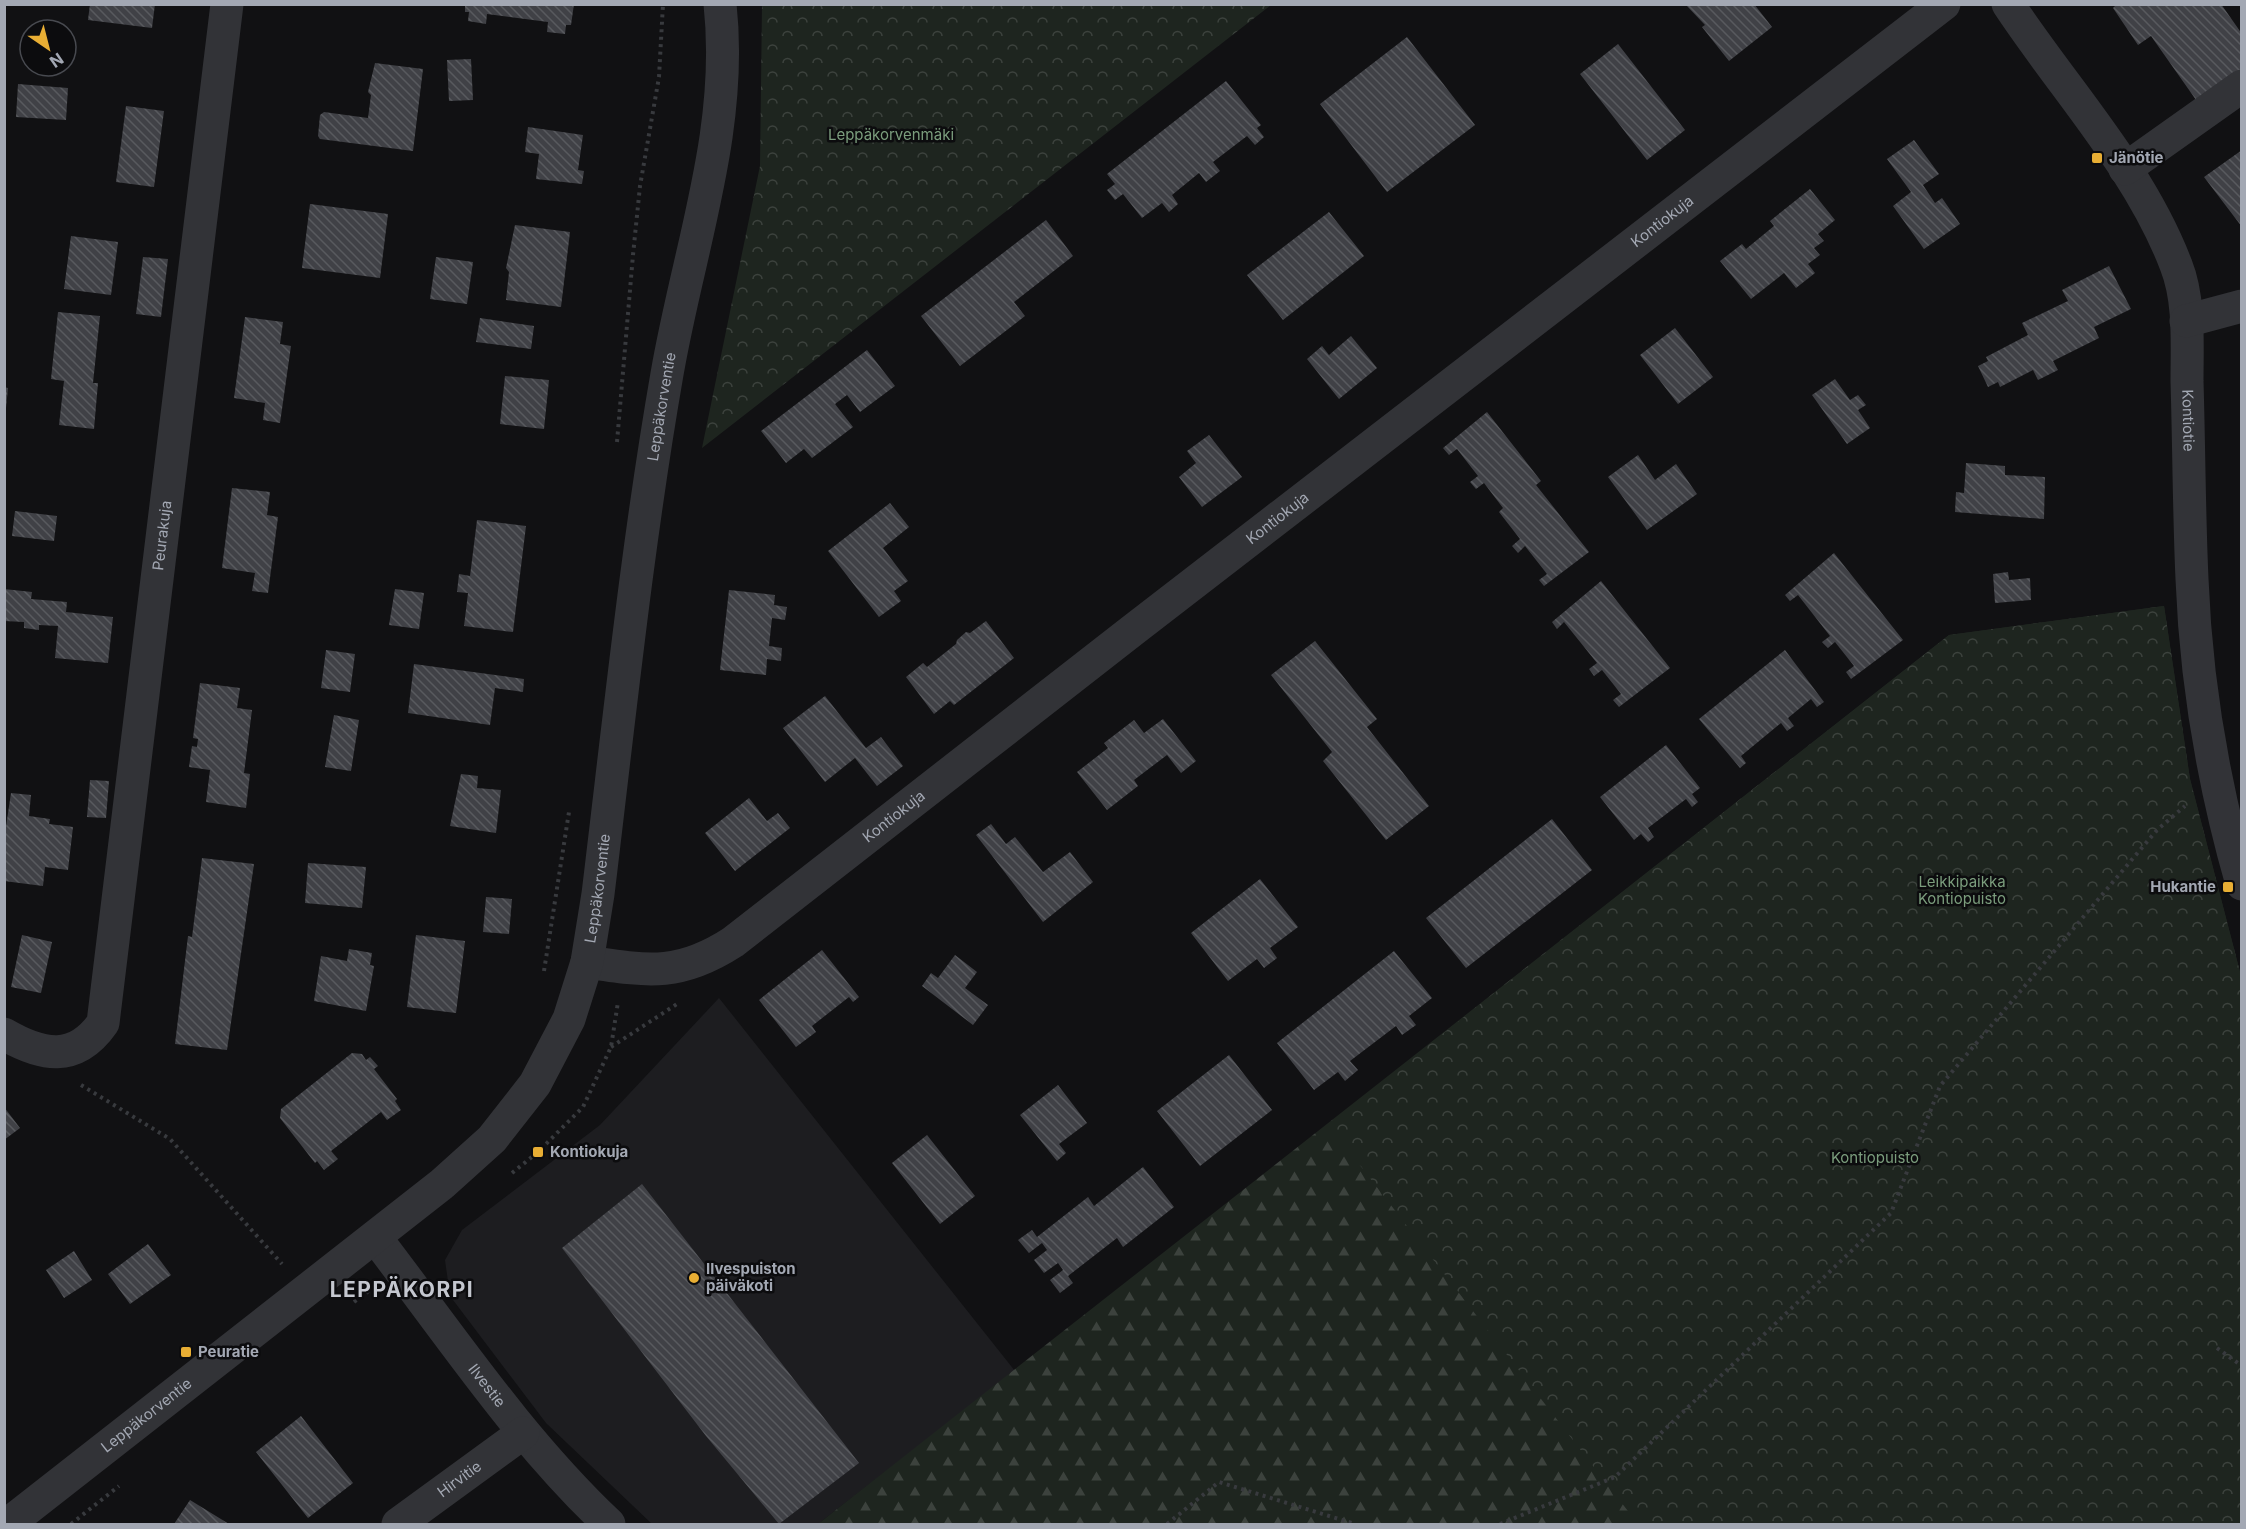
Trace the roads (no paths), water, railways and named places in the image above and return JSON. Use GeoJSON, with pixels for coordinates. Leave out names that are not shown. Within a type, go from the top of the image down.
{"type":"FeatureCollection","features":[{"type":"Feature","properties":{"kind":"street","name":"Peurakuja"},"geometry":{"type":"LineString","coordinates":[[4,1034],[22,1045],[51,1054],[71,1050],[92,1038],[103,1023],[227,4]]}},
{"type":"Feature","properties":{"kind":"street","name":"Leppäkorventie"},"geometry":{"type":"LineString","coordinates":[[10,1524],[442,1184],[492,1139],[535,1084],[569,1018],[587,962],[598,894],[652,467],[667,371],[708,193],[719,119],[725,47],[720,4]]}},
{"type":"Feature","properties":{"kind":"street","name":"Kontiokuja"},"geometry":{"type":"LineString","coordinates":[[587,962],[623,968],[664,970],[706,959],[733,942],[1944,4]]}},
{"type":"Feature","properties":{"kind":"street","name":"Kontiotie"},"geometry":{"type":"LineString","coordinates":[[2008,4],[2125,169],[2154,217],[2177,267],[2186,321],[2192,580],[2200,681],[2213,777],[2241,884]]}},
{"type":"Feature","properties":{"kind":"street"},"geometry":{"type":"LineString","coordinates":[[2125,169],[2241,86]]}},
{"type":"Feature","properties":{"kind":"street"},"geometry":{"type":"LineString","coordinates":[[2186,321],[2241,306]]}},
{"type":"Feature","properties":{"kind":"street","name":"Ilvestie"},"geometry":{"type":"LineString","coordinates":[[375,1237],[523,1433],[566,1483],[609,1524]]}},
{"type":"Feature","properties":{"kind":"street","name":"Hirvitie"},"geometry":{"type":"LineString","coordinates":[[398,1524],[523,1433]]}},
{"type":"Feature","properties":{"kind":"place","name":"Jänötie"},"geometry":{"type":"Point","coordinates":[2097,158]}},
{"type":"Feature","properties":{"kind":"place","name":"Hukantie"},"geometry":{"type":"Point","coordinates":[2228,887]}},
{"type":"Feature","properties":{"kind":"place","name":"Kontiokuja"},"geometry":{"type":"Point","coordinates":[538,1152]}},
{"type":"Feature","properties":{"kind":"place","name":"Ilvespuiston päiväkoti"},"geometry":{"type":"Point","coordinates":[694,1278]}},
{"type":"Feature","properties":{"kind":"place","name":"Peuratie"},"geometry":{"type":"Point","coordinates":[186,1352]}},
{"type":"Feature","properties":{"kind":"district","name":"LEPPÄKORPI"},"geometry":{"type":"Point","coordinates":[402,1290]}},
{"type":"Feature","properties":{"kind":"park label","name":"Leppäkorvenmäki"},"geometry":{"type":"Point","coordinates":[891,135]}},
{"type":"Feature","properties":{"kind":"park label","name":"Leikkipaikka Kontiopuisto"},"geometry":{"type":"Point","coordinates":[1962,890]}},
{"type":"Feature","properties":{"kind":"park label","name":"Kontiopuisto"},"geometry":{"type":"Point","coordinates":[1875,1158]}}]}
